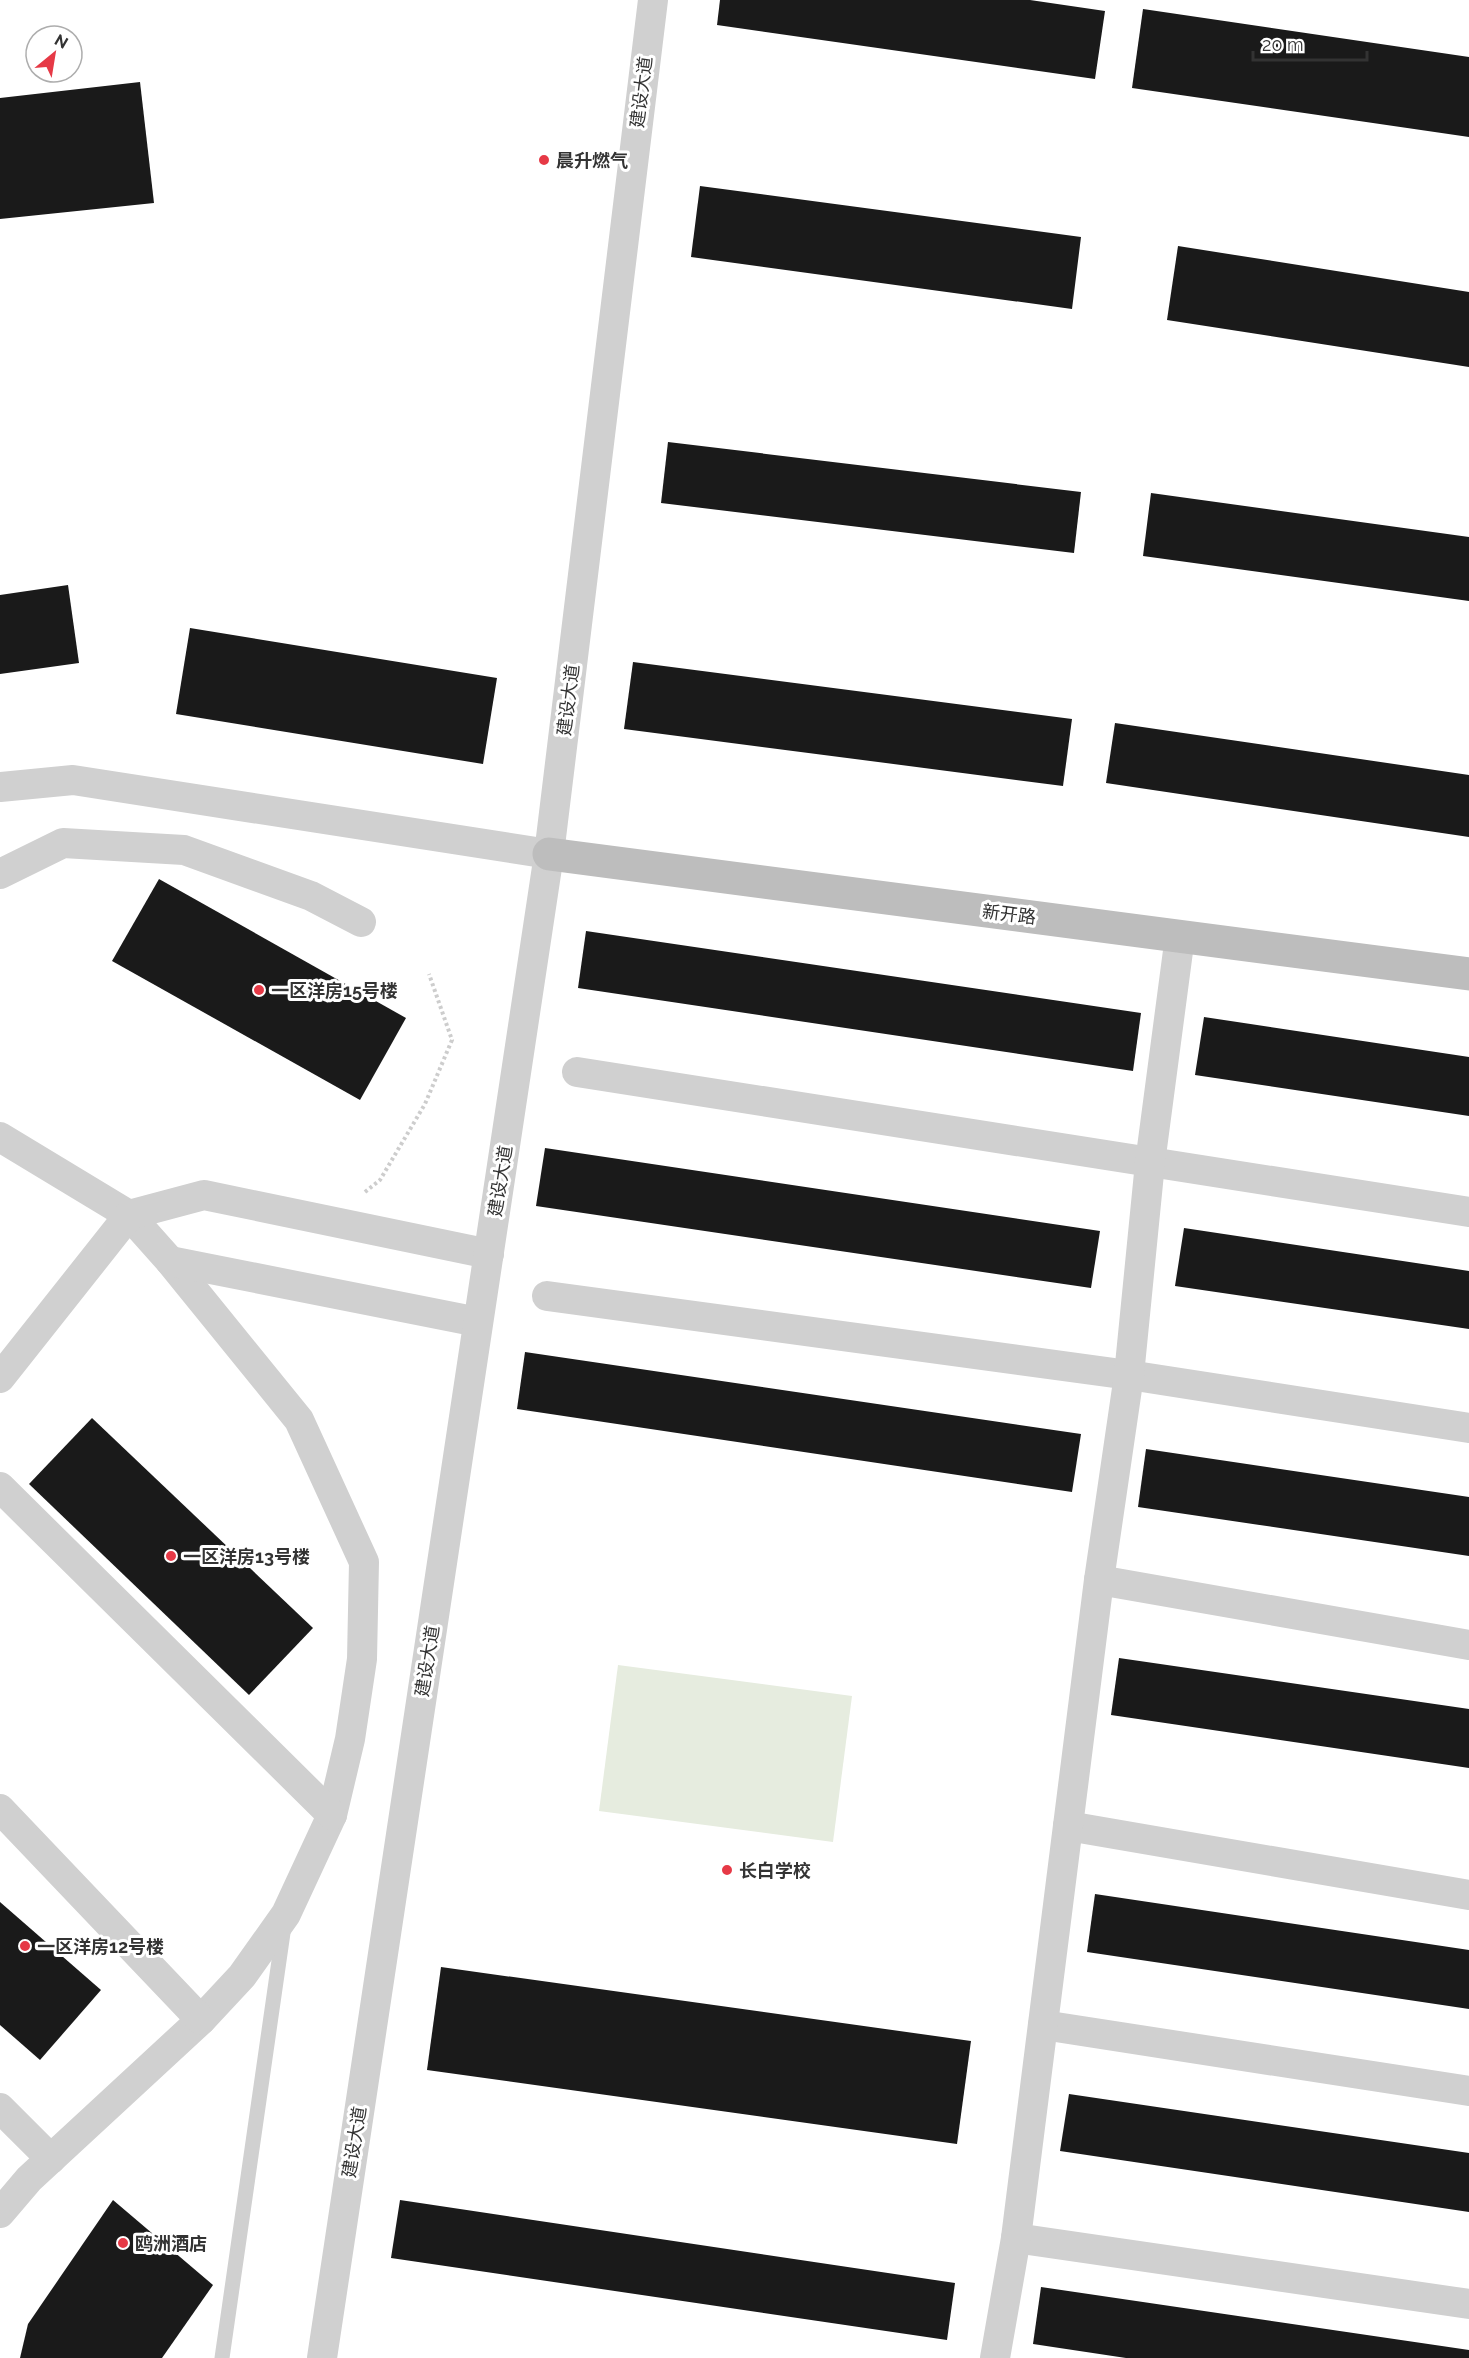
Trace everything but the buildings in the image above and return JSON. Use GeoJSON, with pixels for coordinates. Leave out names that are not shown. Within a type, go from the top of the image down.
{"type":"FeatureCollection","features":[{"type":"Feature","properties":{"kind":"street","name":"建设大道"},"geometry":{"type":"LineString","coordinates":[[322,2358],[549,854],[652,0]]}},
{"type":"Feature","properties":{"kind":"street"},"geometry":{"type":"LineString","coordinates":[[0,787],[73,780],[549,854]]}},
{"type":"Feature","properties":{"kind":"street"},"geometry":{"type":"LineString","coordinates":[[0,874],[63,843],[184,850],[311,896],[361,922]]}},
{"type":"Feature","properties":{"kind":"street","name":"新开路"},"geometry":{"type":"LineString","coordinates":[[549,854],[1469,974]]}},
{"type":"Feature","properties":{"kind":"street"},"geometry":{"type":"LineString","coordinates":[[995,2358],[1016,2238],[1099,1580],[1129,1375],[1150,1163],[1179,936]]}},
{"type":"Feature","properties":{"kind":"street"},"geometry":{"type":"LineString","coordinates":[[578,1072],[1469,1212]]}},
{"type":"Feature","properties":{"kind":"street"},"geometry":{"type":"LineString","coordinates":[[0,1137],[129,1215],[170,1261],[299,1420],[363,1562],[362,1659],[350,1739],[332,1815],[286,1914],[242,1976],[201,2020],[29,2179],[0,2213]]}},
{"type":"Feature","properties":{"kind":"street"},"geometry":{"type":"LineString","coordinates":[[0,1378],[129,1215],[204,1195],[489,1254]]}},
{"type":"Feature","properties":{"kind":"street"},"geometry":{"type":"LineString","coordinates":[[170,1261],[478,1322]]}},
{"type":"Feature","properties":{"kind":"street"},"geometry":{"type":"LineString","coordinates":[[547,1296],[1129,1375],[1469,1428]]}},
{"type":"Feature","properties":{"kind":"street"},"geometry":{"type":"LineString","coordinates":[[0,1487],[332,1815]]}},
{"type":"Feature","properties":{"kind":"street"},"geometry":{"type":"LineString","coordinates":[[1099,1580],[1469,1645]]}},
{"type":"Feature","properties":{"kind":"street"},"geometry":{"type":"LineString","coordinates":[[0,1809],[201,2020]]}},
{"type":"Feature","properties":{"kind":"street"},"geometry":{"type":"LineString","coordinates":[[1068,1826],[1469,1895]]}},
{"type":"Feature","properties":{"kind":"street"},"geometry":{"type":"LineString","coordinates":[[1043,2025],[1469,2091]]}},
{"type":"Feature","properties":{"kind":"street"},"geometry":{"type":"LineString","coordinates":[[0,2108],[51,2159]]}},
{"type":"Feature","properties":{"kind":"street"},"geometry":{"type":"LineString","coordinates":[[1016,2238],[1469,2304]]}},
{"type":"Feature","properties":{"kind":"lane"},"geometry":{"type":"LineString","coordinates":[[222,2358],[286,1914]]}},
{"type":"Feature","properties":{"kind":"path"},"geometry":{"type":"LineString","coordinates":[[329,1220],[380,1180],[425,1104],[452,1040],[429,974]]}},
{"type":"Feature","properties":{"kind":"shaded area"},"geometry":{"type":"Polygon","coordinates":[[[618,1665],[852,1696],[833,1842],[599,1811],[618,1665]]]}},
{"type":"Feature","properties":{"kind":"place","name":"晨升燃气"},"geometry":{"type":"Point","coordinates":[544,160]}},
{"type":"Feature","properties":{"kind":"place","name":"一区洋房15号楼"},"geometry":{"type":"Point","coordinates":[259,990]}},
{"type":"Feature","properties":{"kind":"place","name":"一区洋房13号楼"},"geometry":{"type":"Point","coordinates":[171,1556]}},
{"type":"Feature","properties":{"kind":"place","name":"长白学校"},"geometry":{"type":"Point","coordinates":[727,1870]}},
{"type":"Feature","properties":{"kind":"place","name":"一区洋房12号楼"},"geometry":{"type":"Point","coordinates":[25,1946]}},
{"type":"Feature","properties":{"kind":"place","name":"鸥洲酒店"},"geometry":{"type":"Point","coordinates":[123,2243]}}]}
